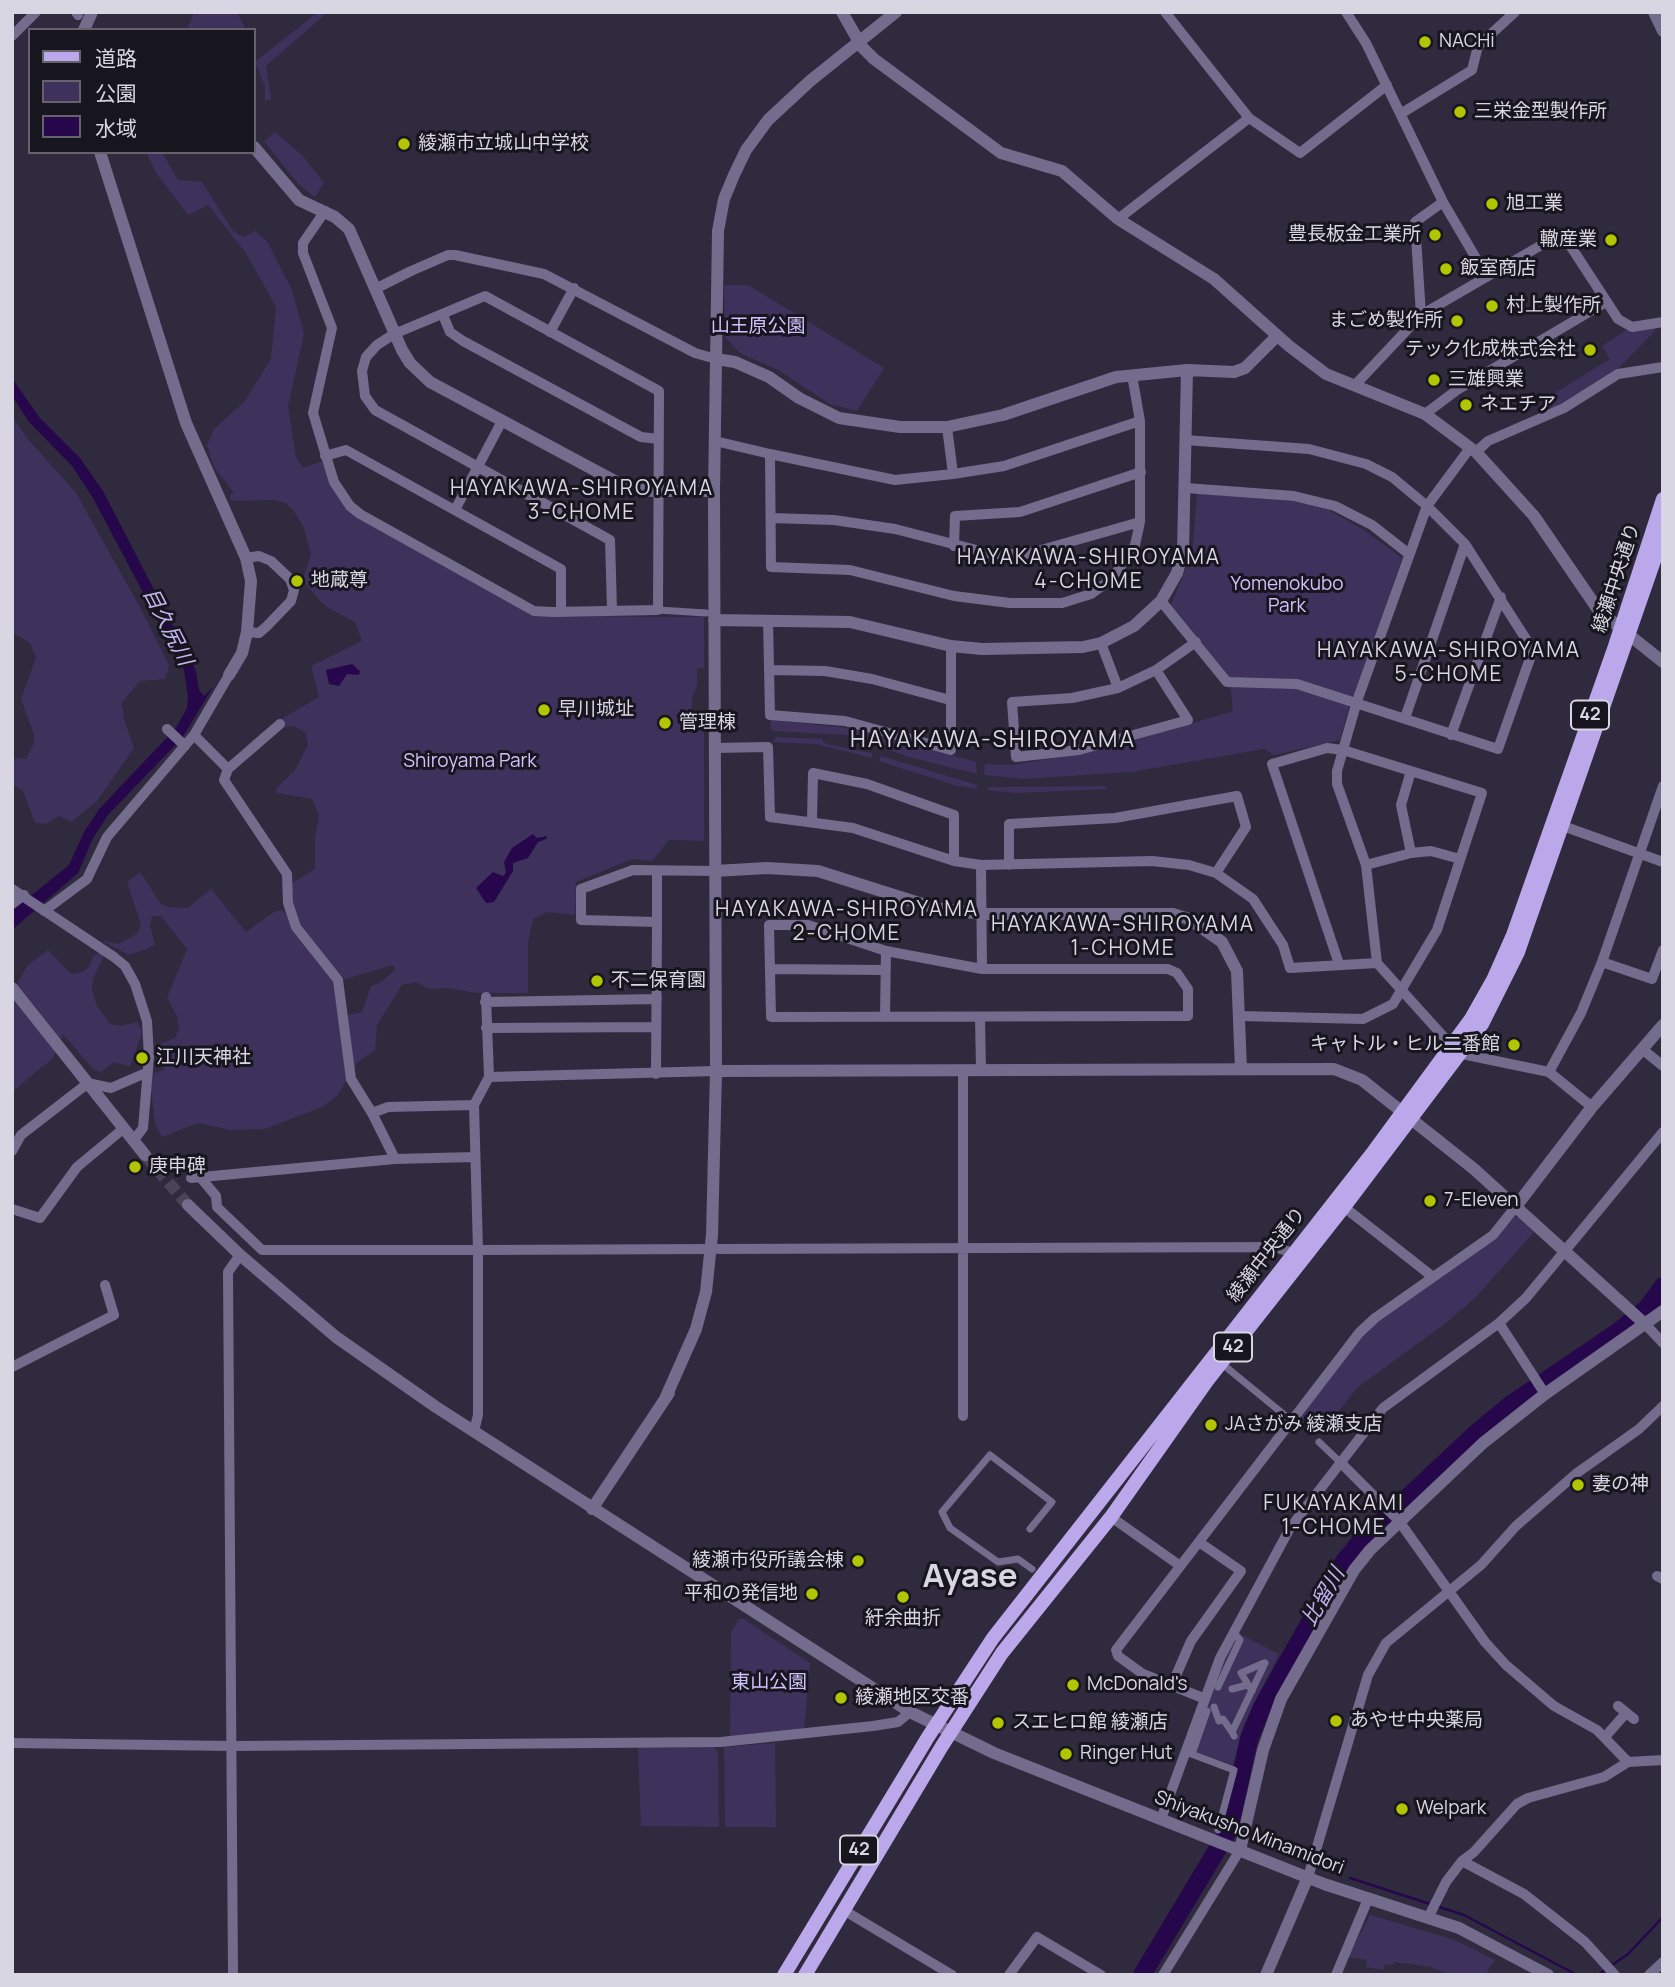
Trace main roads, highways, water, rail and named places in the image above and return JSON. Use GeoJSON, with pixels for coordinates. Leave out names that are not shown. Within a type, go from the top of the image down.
{"type":"FeatureCollection","features":[{"type":"Feature","properties":{"kind":"main road","name":"綾瀬中央通り"},"geometry":{"type":"LineString","coordinates":[[1625,633],[1663,499]]}},
{"type":"Feature","properties":{"kind":"main road","name":"綾瀬中央通り"},"geometry":{"type":"LineString","coordinates":[[783,1975],[935,1726],[993,1638],[1293,1253],[1457,1050],[1482,1024],[1518,952],[1563,811],[1625,633],[1663,535]]}},
{"type":"Feature","properties":{"kind":"main road","name":"綾瀬中央通り"},"geometry":{"type":"LineString","coordinates":[[805,1975],[951,1733],[1017,1633],[1111,1517],[1206,1381],[1344,1207],[1406,1115]]}},
{"type":"Feature","properties":{"kind":"water","name":"目久尻川"},"geometry":{"type":"Polygon","coordinates":[[[12,378],[39,417],[80,458],[103,491],[196,671],[199,690],[204,696],[213,687],[182,738],[108,815],[93,838],[78,873],[12,930],[12,911],[69,865],[84,832],[100,808],[176,728],[187,708],[188,696],[184,670],[93,498],[72,466],[29,422],[12,396],[12,378]]]}},
{"type":"Feature","properties":{"kind":"water"},"geometry":{"type":"Polygon","coordinates":[[[352,664],[360,671],[359,675],[347,674],[339,686],[329,684],[326,670],[352,664]]]}},
{"type":"Feature","properties":{"kind":"water"},"geometry":{"type":"Polygon","coordinates":[[[533,834],[537,838],[547,836],[538,842],[528,858],[513,863],[513,871],[494,902],[486,903],[476,888],[493,872],[503,876],[506,873],[504,862],[512,848],[533,834]]]}},
{"type":"Feature","properties":{"kind":"waterway","name":"比留川"},"geometry":{"type":"LineString","coordinates":[[1142,1975],[1229,1830],[1249,1739],[1262,1707],[1345,1560],[1361,1541],[1476,1433],[1510,1405],[1619,1331],[1646,1309],[1663,1286]]}},
{"type":"Feature","properties":{"kind":"waterway"},"geometry":{"type":"LineString","coordinates":[[1350,1878],[1464,1915],[1577,1975]]}},
{"type":"Feature","properties":{"kind":"waterway"},"geometry":{"type":"LineString","coordinates":[[1612,1965],[1628,1954],[1663,1917]]}},
{"type":"Feature","properties":{"kind":"waterway"},"geometry":{"type":"LineString","coordinates":[[1598,1975],[1606,1969]]}},
{"type":"Feature","properties":{"kind":"tunnel"},"geometry":{"type":"LineString","coordinates":[[145,1155],[188,1205]]}},
{"type":"Feature","properties":{"kind":"place","name":"NACHi"},"geometry":{"type":"Point","coordinates":[1425,42]}},
{"type":"Feature","properties":{"kind":"place","name":"三栄金型製作所"},"geometry":{"type":"Point","coordinates":[1460,112]}},
{"type":"Feature","properties":{"kind":"place","name":"綾瀬市立城山中学校"},"geometry":{"type":"Point","coordinates":[404,144]}},
{"type":"Feature","properties":{"kind":"place","name":"旭工業"},"geometry":{"type":"Point","coordinates":[1492,204]}},
{"type":"Feature","properties":{"kind":"place","name":"豊長板金工業所"},"geometry":{"type":"Point","coordinates":[1435,235]}},
{"type":"Feature","properties":{"kind":"place","name":"轍産業"},"geometry":{"type":"Point","coordinates":[1611,240]}},
{"type":"Feature","properties":{"kind":"place","name":"飯室商店"},"geometry":{"type":"Point","coordinates":[1446,269]}},
{"type":"Feature","properties":{"kind":"place","name":"村上製作所"},"geometry":{"type":"Point","coordinates":[1492,306]}},
{"type":"Feature","properties":{"kind":"place","name":"まごめ製作所"},"geometry":{"type":"Point","coordinates":[1457,321]}},
{"type":"Feature","properties":{"kind":"place","name":"テック化成株式会社"},"geometry":{"type":"Point","coordinates":[1590,350]}},
{"type":"Feature","properties":{"kind":"place","name":"三雄興業"},"geometry":{"type":"Point","coordinates":[1434,380]}},
{"type":"Feature","properties":{"kind":"place","name":"ネエチア"},"geometry":{"type":"Point","coordinates":[1466,405]}},
{"type":"Feature","properties":{"kind":"place","name":"地蔵尊"},"geometry":{"type":"Point","coordinates":[297,581]}},
{"type":"Feature","properties":{"kind":"place","name":"早川城址"},"geometry":{"type":"Point","coordinates":[544,710]}},
{"type":"Feature","properties":{"kind":"place","name":"管理棟"},"geometry":{"type":"Point","coordinates":[665,723]}},
{"type":"Feature","properties":{"kind":"place","name":"不二保育園"},"geometry":{"type":"Point","coordinates":[597,981]}},
{"type":"Feature","properties":{"kind":"place","name":"キャトル・ヒル二番館"},"geometry":{"type":"Point","coordinates":[1514,1045]}},
{"type":"Feature","properties":{"kind":"place","name":"江川天神社"},"geometry":{"type":"Point","coordinates":[142,1058]}},
{"type":"Feature","properties":{"kind":"place","name":"庚申碑"},"geometry":{"type":"Point","coordinates":[135,1167]}},
{"type":"Feature","properties":{"kind":"place","name":"7-Eleven"},"geometry":{"type":"Point","coordinates":[1430,1201]}},
{"type":"Feature","properties":{"kind":"place","name":"JAさがみ 綾瀬支店"},"geometry":{"type":"Point","coordinates":[1211,1425]}},
{"type":"Feature","properties":{"kind":"place","name":"妻の神"},"geometry":{"type":"Point","coordinates":[1578,1485]}},
{"type":"Feature","properties":{"kind":"place","name":"綾瀬市役所議会棟"},"geometry":{"type":"Point","coordinates":[858,1561]}},
{"type":"Feature","properties":{"kind":"place","name":"平和の発信地"},"geometry":{"type":"Point","coordinates":[812,1594]}},
{"type":"Feature","properties":{"kind":"place","name":"紆余曲折"},"geometry":{"type":"Point","coordinates":[903,1597]}},
{"type":"Feature","properties":{"kind":"place","name":"McDonald's"},"geometry":{"type":"Point","coordinates":[1073,1685]}},
{"type":"Feature","properties":{"kind":"place","name":"綾瀬地区交番"},"geometry":{"type":"Point","coordinates":[841,1698]}},
{"type":"Feature","properties":{"kind":"place","name":"あやせ中央薬局"},"geometry":{"type":"Point","coordinates":[1336,1721]}},
{"type":"Feature","properties":{"kind":"place","name":"スエヒロ館 綾瀬店"},"geometry":{"type":"Point","coordinates":[998,1723]}},
{"type":"Feature","properties":{"kind":"place","name":"Ringer Hut"},"geometry":{"type":"Point","coordinates":[1066,1754]}},
{"type":"Feature","properties":{"kind":"place","name":"Welpark"},"geometry":{"type":"Point","coordinates":[1402,1809]}},
{"type":"Feature","properties":{"kind":"district","name":"HAYAKAWA-SHIROYAMA 3-CHOME"},"geometry":{"type":"Point","coordinates":[582,501]}},
{"type":"Feature","properties":{"kind":"district","name":"HAYAKAWA-SHIROYAMA 4-CHOME"},"geometry":{"type":"Point","coordinates":[1089,570]}},
{"type":"Feature","properties":{"kind":"district","name":"HAYAKAWA-SHIROYAMA 5-CHOME"},"geometry":{"type":"Point","coordinates":[1449,663]}},
{"type":"Feature","properties":{"kind":"district","name":"HAYAKAWA-SHIROYAMA"},"geometry":{"type":"Point","coordinates":[993,741]}},
{"type":"Feature","properties":{"kind":"district","name":"HAYAKAWA-SHIROYAMA 2-CHOME"},"geometry":{"type":"Point","coordinates":[847,922]}},
{"type":"Feature","properties":{"kind":"district","name":"HAYAKAWA-SHIROYAMA 1-CHOME"},"geometry":{"type":"Point","coordinates":[1123,937]}},
{"type":"Feature","properties":{"kind":"district","name":"FUKAYAKAMI 1-CHOME"},"geometry":{"type":"Point","coordinates":[1334,1516]}},
{"type":"Feature","properties":{"kind":"district","name":"Ayase"},"geometry":{"type":"Point","coordinates":[970,1578]}},
{"type":"Feature","properties":{"kind":"park label","name":"山王原公園"},"geometry":{"type":"Point","coordinates":[758,327]}},
{"type":"Feature","properties":{"kind":"park label","name":"Yomenokubo Park"},"geometry":{"type":"Point","coordinates":[1287,596]}},
{"type":"Feature","properties":{"kind":"park label","name":"Shiroyama Park"},"geometry":{"type":"Point","coordinates":[470,762]}},
{"type":"Feature","properties":{"kind":"park label","name":"東山公園"},"geometry":{"type":"Point","coordinates":[769,1683]}}]}
